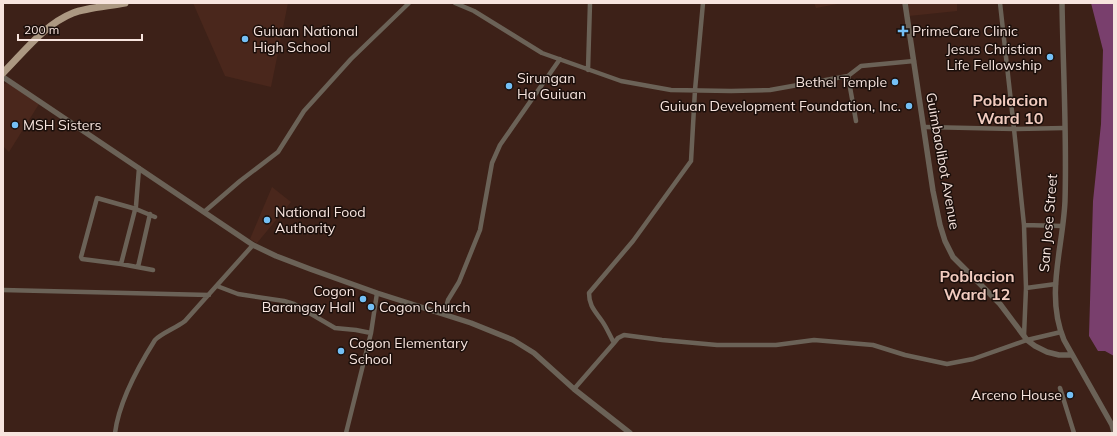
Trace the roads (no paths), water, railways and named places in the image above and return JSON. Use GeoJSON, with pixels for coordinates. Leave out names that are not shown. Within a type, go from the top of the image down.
{"type":"FeatureCollection","features":[{"type":"Feature","properties":{"kind":"main road"},"geometry":{"type":"LineString","coordinates":[[3,73],[42,34],[61,19],[75,12],[125,3]]}},
{"type":"Feature","properties":{"kind":"street"},"geometry":{"type":"LineString","coordinates":[[204,212],[240,181],[278,152],[304,111],[351,59],[409,3]]}},
{"type":"Feature","properties":{"kind":"street"},"geometry":{"type":"LineString","coordinates":[[455,3],[474,11],[542,53],[621,81],[671,90],[770,90],[848,76],[861,66],[914,61]]}},
{"type":"Feature","properties":{"kind":"street"},"geometry":{"type":"LineString","coordinates":[[588,70],[590,3]]}},
{"type":"Feature","properties":{"kind":"street"},"geometry":{"type":"LineString","coordinates":[[614,343],[603,322],[592,308],[589,301],[589,293],[633,241],[691,161],[695,90],[703,3]]}},
{"type":"Feature","properties":{"kind":"street","name":"Guimbaolibot Avenue"},"geometry":{"type":"LineString","coordinates":[[905,3],[925,127],[933,191],[945,241],[953,257],[1000,304],[1026,338],[1035,346],[1047,352],[1059,355],[1072,355]]}},
{"type":"Feature","properties":{"kind":"street"},"geometry":{"type":"LineString","coordinates":[[1000,3],[1024,225],[1026,338]]}},
{"type":"Feature","properties":{"kind":"street","name":"San Jose Street"},"geometry":{"type":"LineString","coordinates":[[1062,3],[1065,202],[1056,284],[1056,305],[1061,332],[1072,355],[1112,425],[1114,432]]}},
{"type":"Feature","properties":{"kind":"street"},"geometry":{"type":"LineString","coordinates":[[444,314],[448,300],[459,282],[480,230],[492,163],[500,145],[560,59]]}},
{"type":"Feature","properties":{"kind":"street"},"geometry":{"type":"LineString","coordinates":[[848,76],[856,121]]}},
{"type":"Feature","properties":{"kind":"street"},"geometry":{"type":"LineString","coordinates":[[3,77],[253,245],[276,256],[377,293],[444,314],[493,331],[513,340],[534,353],[574,389],[630,433]]}},
{"type":"Feature","properties":{"kind":"street"},"geometry":{"type":"LineString","coordinates":[[925,127],[1014,129],[1064,128]]}},
{"type":"Feature","properties":{"kind":"street"},"geometry":{"type":"LineString","coordinates":[[121,264],[136,209],[139,168]]}},
{"type":"Feature","properties":{"kind":"street"},"geometry":{"type":"LineString","coordinates":[[153,270],[80,258],[97,198],[136,209],[155,217]]}},
{"type":"Feature","properties":{"kind":"street"},"geometry":{"type":"LineString","coordinates":[[138,267],[150,214]]}},
{"type":"Feature","properties":{"kind":"street"},"geometry":{"type":"LineString","coordinates":[[1024,225],[1062,226]]}},
{"type":"Feature","properties":{"kind":"street"},"geometry":{"type":"LineString","coordinates":[[116,433],[117,421],[126,395],[155,340],[159,336],[176,328],[185,321],[253,245]]}},
{"type":"Feature","properties":{"kind":"street"},"geometry":{"type":"LineString","coordinates":[[1026,288],[1056,284]]}},
{"type":"Feature","properties":{"kind":"street"},"geometry":{"type":"LineString","coordinates":[[217,286],[238,294],[294,304],[335,328],[371,333]]}},
{"type":"Feature","properties":{"kind":"street"},"geometry":{"type":"LineString","coordinates":[[3,290],[209,295]]}},
{"type":"Feature","properties":{"kind":"street"},"geometry":{"type":"LineString","coordinates":[[346,433],[371,333],[377,293]]}},
{"type":"Feature","properties":{"kind":"street"},"geometry":{"type":"LineString","coordinates":[[574,389],[618,338],[624,335],[717,345],[776,345],[814,340],[873,345],[905,355],[947,364],[972,359],[1026,338],[1061,332]]}},
{"type":"Feature","properties":{"kind":"street"},"geometry":{"type":"LineString","coordinates":[[610,336],[618,338]]}},
{"type":"Feature","properties":{"kind":"street"},"geometry":{"type":"LineString","coordinates":[[1060,388],[1074,433]]}},
{"type":"Feature","properties":{"kind":"place","name":"PrimeCare Clinic"},"geometry":{"type":"Point","coordinates":[903,31]}},
{"type":"Feature","properties":{"kind":"place","name":"Guiuan National High School"},"geometry":{"type":"Point","coordinates":[245,39]}},
{"type":"Feature","properties":{"kind":"place","name":"Jesus Christian Life Fellowship"},"geometry":{"type":"Point","coordinates":[1050,57]}},
{"type":"Feature","properties":{"kind":"place","name":"Bethel Temple"},"geometry":{"type":"Point","coordinates":[895,82]}},
{"type":"Feature","properties":{"kind":"place","name":"Sirungan Ha Guiuan"},"geometry":{"type":"Point","coordinates":[509,86]}},
{"type":"Feature","properties":{"kind":"place","name":"Guiuan Development Foundation, Inc."},"geometry":{"type":"Point","coordinates":[909,106]}},
{"type":"Feature","properties":{"kind":"place","name":"MSH Sisters"},"geometry":{"type":"Point","coordinates":[15,125]}},
{"type":"Feature","properties":{"kind":"place","name":"National Food Authority"},"geometry":{"type":"Point","coordinates":[267,220]}},
{"type":"Feature","properties":{"kind":"place","name":"Cogon Barangay Hall"},"geometry":{"type":"Point","coordinates":[363,299]}},
{"type":"Feature","properties":{"kind":"place","name":"Cogon Church"},"geometry":{"type":"Point","coordinates":[371,307]}},
{"type":"Feature","properties":{"kind":"place","name":"Cogon Elementary School"},"geometry":{"type":"Point","coordinates":[341,351]}},
{"type":"Feature","properties":{"kind":"place","name":"Arceno House"},"geometry":{"type":"Point","coordinates":[1070,395]}},
{"type":"Feature","properties":{"kind":"district","name":"Poblacion Ward 10"},"geometry":{"type":"Point","coordinates":[1010,109]}},
{"type":"Feature","properties":{"kind":"district","name":"Poblacion Ward 12"},"geometry":{"type":"Point","coordinates":[977,285]}}]}
